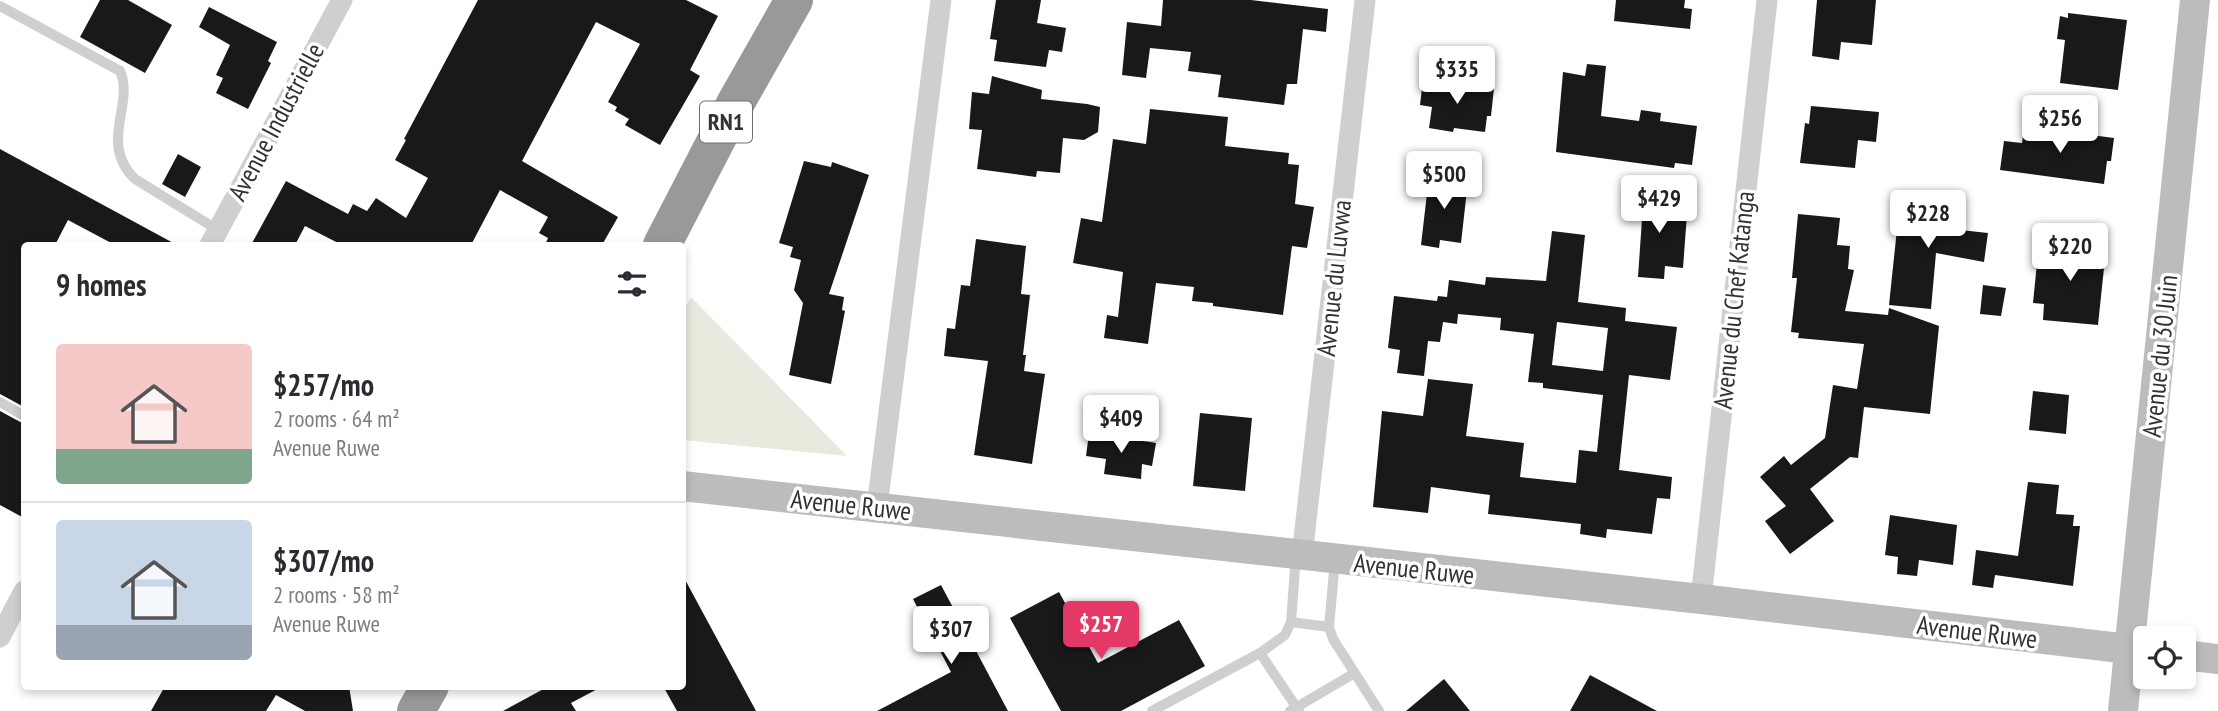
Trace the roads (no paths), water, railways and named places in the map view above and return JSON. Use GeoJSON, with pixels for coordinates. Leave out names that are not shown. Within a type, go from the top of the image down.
{"type":"FeatureCollection","features":[{"type":"Feature","properties":{"kind":"highway","name":"RN1"},"geometry":{"type":"LineString","coordinates":[[664,242],[735,104],[794,0]]}},
{"type":"Feature","properties":{"kind":"highway"},"geometry":{"type":"LineString","coordinates":[[416,711],[428,690]]}},
{"type":"Feature","properties":{"kind":"street","name":"Avenue Industrielle"},"geometry":{"type":"LineString","coordinates":[[214,237],[342,0]]}},
{"type":"Feature","properties":{"kind":"street"},"geometry":{"type":"LineString","coordinates":[[877,507],[941,0]]}},
{"type":"Feature","properties":{"kind":"street","name":"Avenue du Luvwa"},"geometry":{"type":"LineString","coordinates":[[1299,556],[1365,0]]}},
{"type":"Feature","properties":{"kind":"street","name":"Avenue du Chef Katanga"},"geometry":{"type":"LineString","coordinates":[[1701,599],[1767,0]]}},
{"type":"Feature","properties":{"kind":"street","name":"Avenue du 30 Juin"},"geometry":{"type":"LineString","coordinates":[[2140,626],[2195,0]]}},
{"type":"Feature","properties":{"kind":"street","name":"Avenue Ruwe"},"geometry":{"type":"LineString","coordinates":[[686,486],[1701,599],[2133,650]]}},
{"type":"Feature","properties":{"kind":"street"},"geometry":{"type":"LineString","coordinates":[[0,637],[21,597]]}},
{"type":"Feature","properties":{"kind":"street"},"geometry":{"type":"LineString","coordinates":[[2196,656],[2218,659]]}},
{"type":"Feature","properties":{"kind":"street","name":"Avenue du 30 Juin"},"geometry":{"type":"LineString","coordinates":[[2123,711],[2133,671]]}},
{"type":"Feature","properties":{"kind":"lane"},"geometry":{"type":"LineString","coordinates":[[0,6],[120,71],[124,79],[118,129],[120,156],[125,169],[214,237]]}},
{"type":"Feature","properties":{"kind":"lane"},"geometry":{"type":"LineString","coordinates":[[0,402],[21,414]]}},
{"type":"Feature","properties":{"kind":"lane"},"geometry":{"type":"LineString","coordinates":[[1152,711],[1260,653],[1285,635],[1291,622],[1299,556]]}},
{"type":"Feature","properties":{"kind":"lane"},"geometry":{"type":"LineString","coordinates":[[1335,560],[1329,627],[1353,674],[1379,711]]}},
{"type":"Feature","properties":{"kind":"lane"},"geometry":{"type":"LineString","coordinates":[[1291,622],[1329,627]]}},
{"type":"Feature","properties":{"kind":"lane"},"geometry":{"type":"LineString","coordinates":[[1260,653],[1295,710],[1353,674]]}}]}
